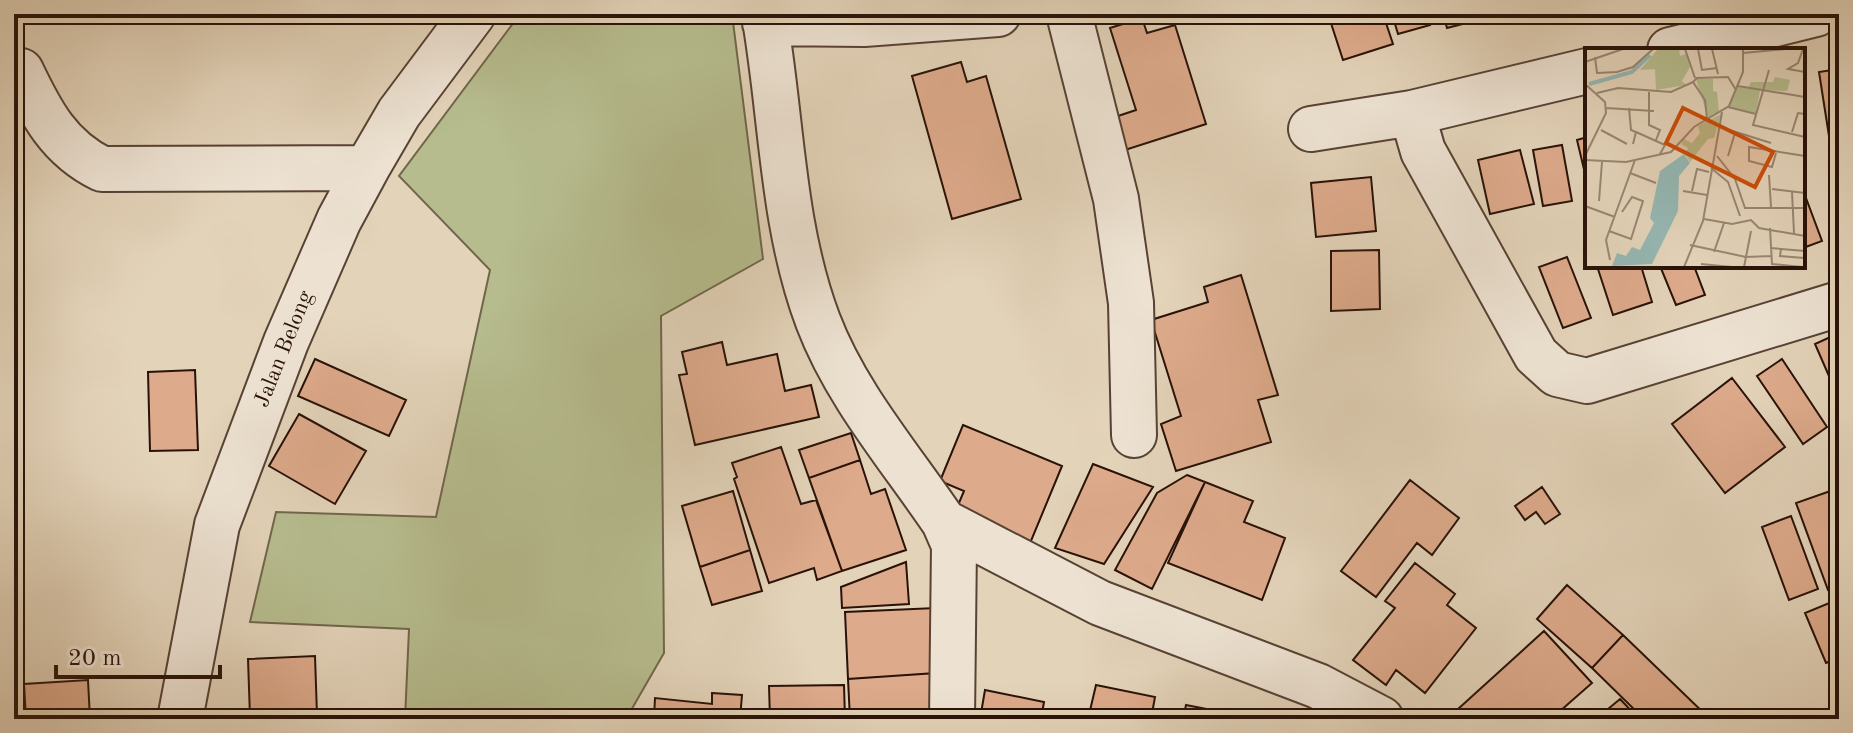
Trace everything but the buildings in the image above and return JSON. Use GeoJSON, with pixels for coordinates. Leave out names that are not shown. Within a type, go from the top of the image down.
{"type":"FeatureCollection","features":[{"type":"Feature","properties":{"kind":"street","name":"Jalan Belong"},"geometry":{"type":"LineString","coordinates":[[180,719],[206,573],[221,512],[299,313],[339,220],[399,113],[473,14]]}},
{"type":"Feature","properties":{"kind":"street"},"geometry":{"type":"LineString","coordinates":[[952,719],[954,545],[944,522],[863,406],[818,321],[795,233],[765,18],[864,24],[998,14]]}},
{"type":"Feature","properties":{"kind":"street"},"geometry":{"type":"LineString","coordinates":[[1069,14],[1116,199],[1131,303],[1134,435]]}},
{"type":"Feature","properties":{"kind":"street"},"geometry":{"type":"LineString","coordinates":[[1678,48],[1816,14]]}},
{"type":"Feature","properties":{"kind":"street"},"geometry":{"type":"LineString","coordinates":[[21,71],[43,117],[61,141],[79,158],[102,169],[367,168]]}},
{"type":"Feature","properties":{"kind":"street"},"geometry":{"type":"LineString","coordinates":[[1311,129],[1412,113],[1585,71]]}},
{"type":"Feature","properties":{"kind":"street"},"geometry":{"type":"LineString","coordinates":[[1412,113],[1423,151],[1536,355],[1557,374],[1587,381],[1839,304]]}},
{"type":"Feature","properties":{"kind":"street"},"geometry":{"type":"LineString","coordinates":[[944,522],[1100,603],[1230,656],[1318,686],[1381,719]]}},
{"type":"Feature","properties":{"kind":"green space"},"geometry":{"type":"Polygon","coordinates":[[[520,14],[732,14],[763,259],[661,316],[664,653],[626,719],[405,719],[409,629],[250,622],[276,512],[436,517],[490,270],[399,176],[520,14]]]}}]}
